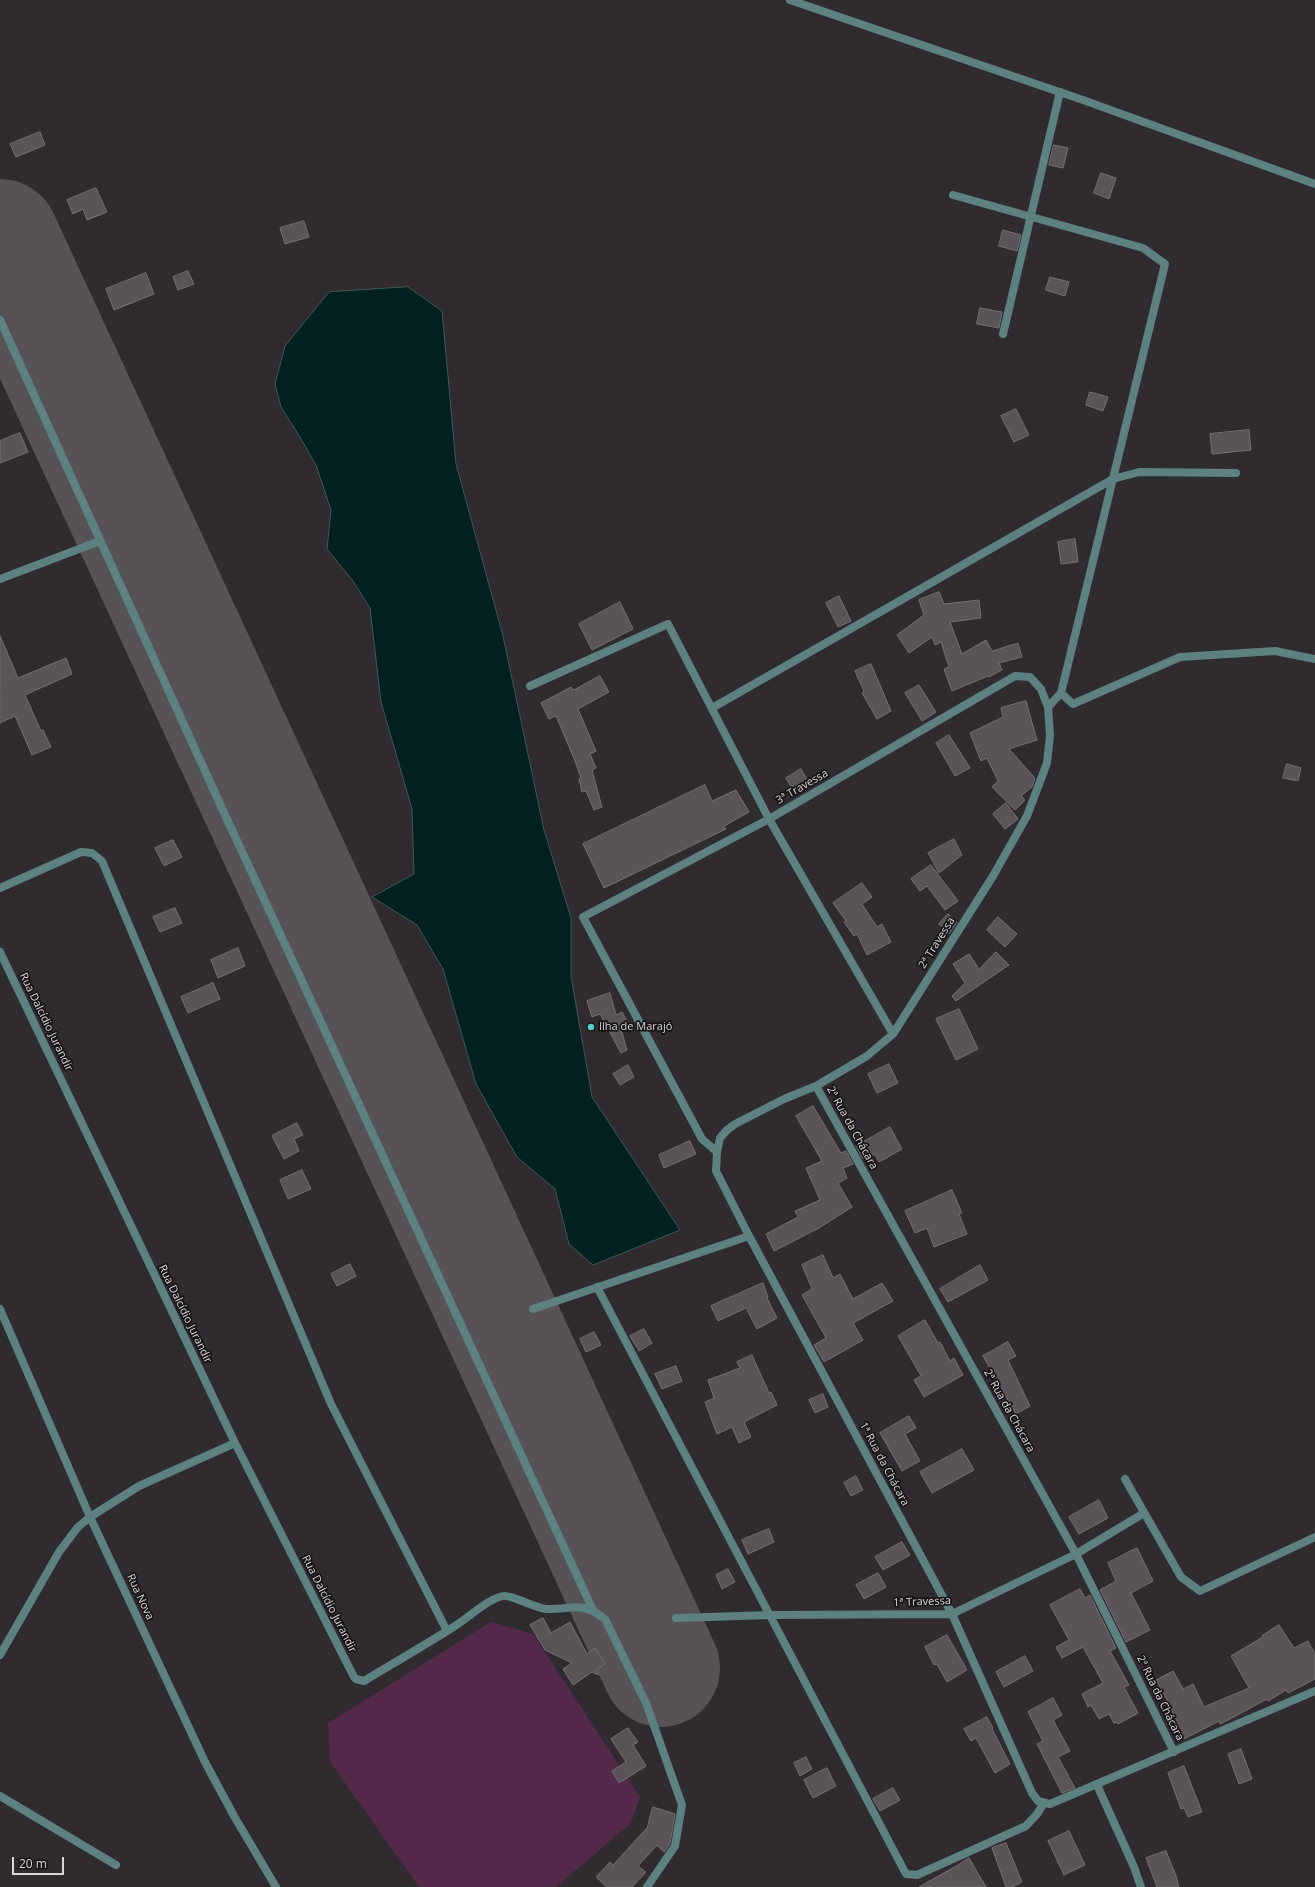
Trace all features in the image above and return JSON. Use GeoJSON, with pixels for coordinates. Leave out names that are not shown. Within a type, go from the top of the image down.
{"type":"FeatureCollection","features":[{"type":"Feature","properties":{"kind":"street"},"geometry":{"type":"LineString","coordinates":[[790,0],[1060,92],[1315,184]]}},
{"type":"Feature","properties":{"kind":"street"},"geometry":{"type":"LineString","coordinates":[[1003,334],[1060,92]]}},
{"type":"Feature","properties":{"kind":"street"},"geometry":{"type":"LineString","coordinates":[[953,195],[1143,248],[1165,264],[1061,692],[1048,707]]}},
{"type":"Feature","properties":{"kind":"street"},"geometry":{"type":"LineString","coordinates":[[0,320],[100,541],[592,1610]]}},
{"type":"Feature","properties":{"kind":"street"},"geometry":{"type":"LineString","coordinates":[[712,708],[1113,479],[1139,472],[1236,473]]}},
{"type":"Feature","properties":{"kind":"street"},"geometry":{"type":"LineString","coordinates":[[0,579],[100,541]]}},
{"type":"Feature","properties":{"kind":"street"},"geometry":{"type":"LineString","coordinates":[[530,686],[668,624],[769,819],[893,1034]]}},
{"type":"Feature","properties":{"kind":"street"},"geometry":{"type":"LineString","coordinates":[[1061,692],[1073,704],[1180,657],[1275,651],[1315,659]]}},
{"type":"Feature","properties":{"kind":"street","name":"3ª Travessa"},"geometry":{"type":"LineString","coordinates":[[717,1152],[702,1139],[583,917],[769,819],[1015,676],[1030,677]]}},
{"type":"Feature","properties":{"kind":"street","name":"2ª Travessa"},"geometry":{"type":"LineString","coordinates":[[720,1138],[735,1124],[784,1099],[816,1086],[867,1056],[893,1034],[993,876],[1027,816],[1047,763],[1050,735],[1048,707],[1041,689],[1030,677]]}},
{"type":"Feature","properties":{"kind":"street"},"geometry":{"type":"LineString","coordinates":[[0,888],[82,852],[92,853],[102,861],[330,1404],[447,1631],[497,1597],[506,1595],[534,1607],[547,1609],[580,1606],[592,1610],[605,1618],[646,1703],[682,1806],[675,1846],[647,1887]]}},
{"type":"Feature","properties":{"kind":"street","name":"Rua Dalcídio Jurandir"},"geometry":{"type":"LineString","coordinates":[[0,952],[235,1443],[354,1676],[359,1681],[364,1681],[447,1631]]}},
{"type":"Feature","properties":{"kind":"street","name":"2ª Rua da Chácara"},"geometry":{"type":"LineString","coordinates":[[816,1086],[1076,1554],[1174,1752]]}},
{"type":"Feature","properties":{"kind":"street","name":"1ª Rua da Chácara"},"geometry":{"type":"LineString","coordinates":[[720,1138],[717,1152],[716,1171],[748,1236],[952,1614],[1032,1793],[1041,1802]]}},
{"type":"Feature","properties":{"kind":"street"},"geometry":{"type":"LineString","coordinates":[[533,1309],[748,1236]]}},
{"type":"Feature","properties":{"kind":"street"},"geometry":{"type":"LineString","coordinates":[[597,1287],[906,1874],[917,1875],[1026,1826],[1037,1814],[1041,1802],[1050,1804],[1097,1785],[1315,1691]]}},
{"type":"Feature","properties":{"kind":"street","name":"Rua Nova"},"geometry":{"type":"LineString","coordinates":[[0,1309],[90,1517],[205,1762],[234,1816],[276,1887]]}},
{"type":"Feature","properties":{"kind":"street"},"geometry":{"type":"LineString","coordinates":[[0,1655],[59,1552],[78,1527],[90,1517],[139,1486],[235,1443]]}},
{"type":"Feature","properties":{"kind":"street"},"geometry":{"type":"LineString","coordinates":[[1125,1479],[1181,1577],[1200,1591],[1315,1538]]}},
{"type":"Feature","properties":{"kind":"street","name":"1ª Travessa"},"geometry":{"type":"LineString","coordinates":[[676,1618],[771,1615],[952,1614],[1076,1554],[1144,1513]]}},
{"type":"Feature","properties":{"kind":"street"},"geometry":{"type":"LineString","coordinates":[[1097,1785],[1134,1867],[1141,1887]]}},
{"type":"Feature","properties":{"kind":"street"},"geometry":{"type":"LineString","coordinates":[[0,1796],[116,1865]]}},
{"type":"Feature","properties":{"kind":"shaded area"},"geometry":{"type":"Polygon","coordinates":[[[491,1622],[533,1634],[640,1797],[631,1823],[556,1887],[419,1887],[330,1762],[328,1723],[491,1622]]]}},
{"type":"Feature","properties":{"kind":"water"},"geometry":{"type":"Polygon","coordinates":[[[408,287],[442,311],[456,464],[503,636],[544,830],[571,918],[571,976],[592,1097],[680,1230],[593,1265],[569,1244],[555,1189],[517,1157],[476,1084],[443,969],[417,925],[372,897],[414,874],[412,809],[381,702],[370,608],[353,581],[327,549],[331,510],[316,465],[281,407],[275,384],[285,346],[329,292],[408,287]]]}},
{"type":"Feature","properties":{"kind":"building"},"geometry":{"type":"Polygon","coordinates":[[[40,132],[45,145],[16,157],[10,144],[40,132]]]}},
{"type":"Feature","properties":{"kind":"building"},"geometry":{"type":"Polygon","coordinates":[[[1054,145],[1068,148],[1063,168],[1049,165],[1054,145]]]}},
{"type":"Feature","properties":{"kind":"building"},"geometry":{"type":"Polygon","coordinates":[[[1101,173],[1116,178],[1109,199],[1094,193],[1101,173]]]}},
{"type":"Feature","properties":{"kind":"building"},"geometry":{"type":"Polygon","coordinates":[[[96,188],[107,212],[87,220],[83,209],[73,214],[67,200],[96,188]]]}},
{"type":"Feature","properties":{"kind":"building"},"geometry":{"type":"Polygon","coordinates":[[[304,221],[309,237],[285,244],[280,228],[304,221]]]}},
{"type":"Feature","properties":{"kind":"building"},"geometry":{"type":"Polygon","coordinates":[[[1003,230],[1021,235],[1017,251],[999,246],[1003,230]]]}},
{"type":"Feature","properties":{"kind":"building"},"geometry":{"type":"Polygon","coordinates":[[[188,271],[194,284],[178,290],[173,277],[188,271]]]}},
{"type":"Feature","properties":{"kind":"building"},"geometry":{"type":"Polygon","coordinates":[[[146,273],[154,294],[114,310],[106,289],[146,273]]]}},
{"type":"Feature","properties":{"kind":"building"},"geometry":{"type":"Polygon","coordinates":[[[1050,277],[1069,282],[1065,296],[1046,290],[1050,277]]]}},
{"type":"Feature","properties":{"kind":"building"},"geometry":{"type":"Polygon","coordinates":[[[980,308],[1002,312],[999,328],[977,324],[980,308]]]}},
{"type":"Feature","properties":{"kind":"building"},"geometry":{"type":"Polygon","coordinates":[[[1090,392],[1108,397],[1103,411],[1086,405],[1090,392]]]}},
{"type":"Feature","properties":{"kind":"building"},"geometry":{"type":"Polygon","coordinates":[[[1016,409],[1029,435],[1014,442],[1001,416],[1016,409]]]}},
{"type":"Feature","properties":{"kind":"building"},"geometry":{"type":"Polygon","coordinates":[[[1249,430],[1251,450],[1212,454],[1210,434],[1249,430]]]}},
{"type":"Feature","properties":{"kind":"building"},"geometry":{"type":"Polygon","coordinates":[[[20,433],[28,452],[0,463],[0,441],[20,433]]]}},
{"type":"Feature","properties":{"kind":"building"},"geometry":{"type":"Polygon","coordinates":[[[1075,539],[1078,562],[1061,564],[1058,542],[1075,539]]]}},
{"type":"Feature","properties":{"kind":"building"},"geometry":{"type":"Polygon","coordinates":[[[939,592],[944,604],[979,600],[981,618],[950,622],[962,654],[986,640],[992,651],[1018,643],[1022,657],[999,663],[1002,670],[989,677],[988,676],[952,691],[944,669],[949,667],[941,642],[935,645],[932,637],[909,653],[897,635],[924,615],[919,600],[939,592]]]}},
{"type":"Feature","properties":{"kind":"building"},"geometry":{"type":"Polygon","coordinates":[[[839,596],[851,621],[838,627],[826,603],[839,596]]]}},
{"type":"Feature","properties":{"kind":"building"},"geometry":{"type":"Polygon","coordinates":[[[620,602],[633,629],[592,650],[579,624],[620,602]]]}},
{"type":"Feature","properties":{"kind":"building"},"geometry":{"type":"Polygon","coordinates":[[[0,636],[18,678],[66,658],[72,674],[25,695],[41,731],[43,730],[51,747],[32,755],[15,716],[0,723],[0,636]]]}},
{"type":"Feature","properties":{"kind":"building"},"geometry":{"type":"Polygon","coordinates":[[[871,664],[891,711],[877,719],[862,693],[864,691],[855,671],[871,664]]]}},
{"type":"Feature","properties":{"kind":"building"},"geometry":{"type":"Polygon","coordinates":[[[600,676],[609,692],[578,709],[596,751],[590,754],[596,768],[592,770],[602,807],[594,810],[586,791],[582,792],[579,779],[581,778],[556,716],[549,719],[541,703],[571,687],[573,690],[600,676]]]}},
{"type":"Feature","properties":{"kind":"building"},"geometry":{"type":"Polygon","coordinates":[[[919,685],[936,712],[922,721],[905,693],[919,685]]]}},
{"type":"Feature","properties":{"kind":"building"},"geometry":{"type":"Polygon","coordinates":[[[1026,701],[1037,740],[1009,749],[1035,778],[1032,787],[1021,796],[1025,800],[1015,810],[992,787],[998,781],[987,758],[981,761],[970,733],[1003,717],[1001,708],[1026,701]]]}},
{"type":"Feature","properties":{"kind":"building"},"geometry":{"type":"Polygon","coordinates":[[[949,735],[970,768],[955,776],[936,743],[949,735]]]}},
{"type":"Feature","properties":{"kind":"building"},"geometry":{"type":"Polygon","coordinates":[[[1287,764],[1301,768],[1298,781],[1283,778],[1287,764]]]}},
{"type":"Feature","properties":{"kind":"building"},"geometry":{"type":"Polygon","coordinates":[[[801,769],[809,783],[794,792],[786,778],[801,769]]]}},
{"type":"Feature","properties":{"kind":"building"},"geometry":{"type":"Polygon","coordinates":[[[705,785],[712,801],[736,790],[749,812],[724,826],[726,829],[604,888],[583,844],[705,785]]]}},
{"type":"Feature","properties":{"kind":"building"},"geometry":{"type":"Polygon","coordinates":[[[1006,803],[1018,819],[1005,829],[993,814],[1006,803]]]}},
{"type":"Feature","properties":{"kind":"building"},"geometry":{"type":"Polygon","coordinates":[[[954,839],[962,855],[939,873],[928,853],[954,839]]]}},
{"type":"Feature","properties":{"kind":"building"},"geometry":{"type":"Polygon","coordinates":[[[173,840],[182,857],[164,866],[155,848],[173,840]]]}},
{"type":"Feature","properties":{"kind":"building"},"geometry":{"type":"Polygon","coordinates":[[[931,865],[958,901],[945,910],[927,886],[920,891],[911,879],[931,865]]]}},
{"type":"Feature","properties":{"kind":"building"},"geometry":{"type":"Polygon","coordinates":[[[862,883],[872,897],[862,904],[877,927],[882,924],[891,942],[867,955],[857,934],[854,936],[844,922],[846,921],[833,903],[862,883]]]}},
{"type":"Feature","properties":{"kind":"building"},"geometry":{"type":"Polygon","coordinates":[[[175,908],[182,923],[160,932],[153,917],[175,908]]]}},
{"type":"Feature","properties":{"kind":"building"},"geometry":{"type":"Polygon","coordinates":[[[948,914],[957,922],[949,934],[939,924],[948,914]]]}},
{"type":"Feature","properties":{"kind":"building"},"geometry":{"type":"Polygon","coordinates":[[[998,917],[1017,934],[1005,947],[987,930],[998,917]]]}},
{"type":"Feature","properties":{"kind":"building"},"geometry":{"type":"Polygon","coordinates":[[[238,948],[245,966],[218,978],[211,960],[238,948]]]}},
{"type":"Feature","properties":{"kind":"building"},"geometry":{"type":"Polygon","coordinates":[[[996,952],[1009,965],[956,1001],[952,996],[965,983],[953,964],[969,954],[979,969],[996,952]]]}},
{"type":"Feature","properties":{"kind":"building"},"geometry":{"type":"Polygon","coordinates":[[[213,983],[220,999],[188,1013],[181,997],[213,983]]]}},
{"type":"Feature","properties":{"kind":"building"},"geometry":{"type":"Polygon","coordinates":[[[610,993],[616,1015],[622,1012],[629,1025],[621,1029],[627,1050],[621,1053],[600,1014],[592,1017],[587,1001],[610,993]]]}},
{"type":"Feature","properties":{"kind":"building"},"geometry":{"type":"Polygon","coordinates":[[[959,1009],[978,1049],[956,1060],[936,1019],[959,1009]]]}},
{"type":"Feature","properties":{"kind":"building"},"geometry":{"type":"Polygon","coordinates":[[[889,1064],[898,1083],[877,1093],[868,1074],[889,1064]]]}},
{"type":"Feature","properties":{"kind":"building"},"geometry":{"type":"Polygon","coordinates":[[[628,1065],[634,1077],[620,1085],[613,1074],[628,1065]]]}},
{"type":"Feature","properties":{"kind":"building"},"geometry":{"type":"Polygon","coordinates":[[[813,1106],[841,1153],[846,1151],[853,1164],[843,1168],[847,1178],[838,1183],[852,1207],[819,1228],[774,1251],[766,1234],[798,1217],[795,1211],[820,1200],[806,1168],[822,1161],[796,1116],[813,1106]]]}},
{"type":"Feature","properties":{"kind":"building"},"geometry":{"type":"Polygon","coordinates":[[[297,1123],[303,1135],[294,1139],[299,1151],[284,1159],[272,1136],[297,1123]]]}},
{"type":"Feature","properties":{"kind":"building"},"geometry":{"type":"Polygon","coordinates":[[[890,1127],[902,1149],[879,1162],[875,1154],[863,1159],[856,1146],[890,1127]]]}},
{"type":"Feature","properties":{"kind":"building"},"geometry":{"type":"Polygon","coordinates":[[[690,1141],[696,1154],[664,1168],[659,1155],[690,1141]]]}},
{"type":"Feature","properties":{"kind":"building"},"geometry":{"type":"Polygon","coordinates":[[[302,1170],[311,1189],[288,1199],[280,1180],[302,1170]]]}},
{"type":"Feature","properties":{"kind":"building"},"geometry":{"type":"Polygon","coordinates":[[[952,1190],[962,1213],[959,1214],[967,1234],[934,1247],[927,1228],[915,1233],[905,1211],[952,1190]]]}},
{"type":"Feature","properties":{"kind":"building"},"geometry":{"type":"Polygon","coordinates":[[[823,1255],[833,1278],[840,1274],[853,1299],[882,1283],[893,1301],[853,1323],[863,1340],[824,1362],[814,1345],[826,1338],[802,1295],[812,1289],[802,1265],[823,1255]]]}},
{"type":"Feature","properties":{"kind":"building"},"geometry":{"type":"Polygon","coordinates":[[[350,1264],[356,1276],[337,1286],[331,1274],[350,1264]]]}},
{"type":"Feature","properties":{"kind":"building"},"geometry":{"type":"Polygon","coordinates":[[[980,1265],[988,1280],[948,1302],[940,1289],[980,1265]]]}},
{"type":"Feature","properties":{"kind":"building"},"geometry":{"type":"Polygon","coordinates":[[[763,1283],[768,1297],[767,1298],[777,1318],[757,1329],[746,1308],[718,1321],[711,1306],[763,1283]]]}},
{"type":"Feature","properties":{"kind":"building"},"geometry":{"type":"Polygon","coordinates":[[[925,1320],[938,1343],[940,1342],[950,1361],[954,1358],[963,1375],[924,1397],[914,1380],[921,1376],[898,1336],[925,1320]]]}},
{"type":"Feature","properties":{"kind":"building"},"geometry":{"type":"Polygon","coordinates":[[[644,1329],[652,1343],[639,1351],[630,1336],[644,1329]]]}},
{"type":"Feature","properties":{"kind":"building"},"geometry":{"type":"Polygon","coordinates":[[[594,1332],[601,1345],[586,1352],[580,1339],[594,1332]]]}},
{"type":"Feature","properties":{"kind":"building"},"geometry":{"type":"Polygon","coordinates":[[[1008,1342],[1016,1356],[1008,1360],[1030,1406],[1016,1414],[983,1356],[1008,1342]]]}},
{"type":"Feature","properties":{"kind":"building"},"geometry":{"type":"Polygon","coordinates":[[[752,1355],[769,1393],[771,1392],[777,1405],[744,1422],[751,1437],[739,1443],[732,1427],[717,1434],[705,1402],[714,1398],[708,1380],[740,1368],[737,1362],[752,1355]]]}},
{"type":"Feature","properties":{"kind":"building"},"geometry":{"type":"Polygon","coordinates":[[[676,1366],[682,1381],[662,1389],[655,1374],[676,1366]]]}},
{"type":"Feature","properties":{"kind":"building"},"geometry":{"type":"Polygon","coordinates":[[[823,1394],[828,1407],[815,1413],[809,1400],[823,1394]]]}},
{"type":"Feature","properties":{"kind":"building"},"geometry":{"type":"Polygon","coordinates":[[[909,1416],[916,1428],[905,1434],[920,1461],[902,1471],[880,1433],[909,1416]]]}},
{"type":"Feature","properties":{"kind":"building"},"geometry":{"type":"Polygon","coordinates":[[[962,1449],[974,1470],[932,1493],[920,1472],[962,1449]]]}},
{"type":"Feature","properties":{"kind":"building"},"geometry":{"type":"Polygon","coordinates":[[[856,1476],[863,1490],[851,1496],[844,1483],[856,1476]]]}},
{"type":"Feature","properties":{"kind":"building"},"geometry":{"type":"Polygon","coordinates":[[[1099,1500],[1108,1518],[1079,1534],[1069,1517],[1099,1500]]]}},
{"type":"Feature","properties":{"kind":"building"},"geometry":{"type":"Polygon","coordinates":[[[769,1529],[774,1542],[748,1554],[742,1540],[769,1529]]]}},
{"type":"Feature","properties":{"kind":"building"},"geometry":{"type":"Polygon","coordinates":[[[902,1542],[910,1555],[883,1570],[875,1557],[902,1542]]]}},
{"type":"Feature","properties":{"kind":"building"},"geometry":{"type":"Polygon","coordinates":[[[1137,1548],[1153,1581],[1131,1593],[1150,1630],[1126,1642],[1100,1590],[1116,1581],[1108,1563],[1137,1548]]]}},
{"type":"Feature","properties":{"kind":"building"},"geometry":{"type":"Polygon","coordinates":[[[728,1569],[735,1582],[722,1589],[716,1575],[728,1569]]]}},
{"type":"Feature","properties":{"kind":"building"},"geometry":{"type":"Polygon","coordinates":[[[878,1573],[886,1587],[864,1599],[856,1585],[878,1573]]]}},
{"type":"Feature","properties":{"kind":"building"},"geometry":{"type":"Polygon","coordinates":[[[1080,1589],[1085,1598],[1090,1595],[1116,1648],[1110,1651],[1129,1685],[1124,1687],[1138,1713],[1118,1724],[1117,1722],[1114,1723],[1109,1714],[1099,1719],[1091,1705],[1088,1707],[1082,1694],[1103,1683],[1083,1647],[1062,1658],[1056,1647],[1069,1640],[1050,1605],[1080,1589]]]}},
{"type":"Feature","properties":{"kind":"building"},"geometry":{"type":"Polygon","coordinates":[[[543,1618],[551,1633],[570,1622],[587,1654],[595,1648],[605,1664],[596,1670],[599,1675],[592,1672],[573,1685],[563,1669],[572,1663],[545,1650],[530,1625],[543,1618]]]}},
{"type":"Feature","properties":{"kind":"building"},"geometry":{"type":"Polygon","coordinates":[[[1279,1625],[1294,1648],[1308,1641],[1315,1654],[1315,1679],[1288,1693],[1286,1690],[1268,1701],[1267,1699],[1220,1724],[1219,1721],[1184,1739],[1175,1722],[1177,1721],[1156,1680],[1173,1671],[1183,1689],[1193,1684],[1204,1707],[1249,1688],[1231,1656],[1263,1637],[1262,1636],[1279,1625]]]}},
{"type":"Feature","properties":{"kind":"building"},"geometry":{"type":"Polygon","coordinates":[[[947,1635],[967,1670],[947,1682],[937,1664],[934,1665],[925,1647],[947,1635]]]}},
{"type":"Feature","properties":{"kind":"building"},"geometry":{"type":"Polygon","coordinates":[[[1025,1656],[1033,1671],[1004,1687],[996,1672],[1025,1656]]]}},
{"type":"Feature","properties":{"kind":"building"},"geometry":{"type":"Polygon","coordinates":[[[1053,1698],[1062,1715],[1053,1720],[1070,1751],[1058,1757],[1075,1788],[1062,1793],[1037,1744],[1043,1741],[1028,1712],[1053,1698]]]}},
{"type":"Feature","properties":{"kind":"building"},"geometry":{"type":"Polygon","coordinates":[[[987,1717],[1010,1764],[995,1773],[976,1738],[971,1741],[964,1729],[987,1717]]]}},
{"type":"Feature","properties":{"kind":"building"},"geometry":{"type":"Polygon","coordinates":[[[628,1728],[638,1742],[633,1745],[646,1766],[619,1783],[612,1771],[626,1762],[611,1739],[628,1728]]]}},
{"type":"Feature","properties":{"kind":"building"},"geometry":{"type":"Polygon","coordinates":[[[1241,1749],[1252,1779],[1239,1784],[1228,1754],[1241,1749]]]}},
{"type":"Feature","properties":{"kind":"building"},"geometry":{"type":"Polygon","coordinates":[[[806,1757],[812,1769],[800,1776],[794,1763],[806,1757]]]}},
{"type":"Feature","properties":{"kind":"building"},"geometry":{"type":"Polygon","coordinates":[[[1184,1766],[1202,1812],[1188,1817],[1184,1808],[1181,1809],[1168,1773],[1184,1766]]]}},
{"type":"Feature","properties":{"kind":"building"},"geometry":{"type":"Polygon","coordinates":[[[827,1768],[836,1786],[813,1798],[804,1780],[827,1768]]]}},
{"type":"Feature","properties":{"kind":"building"},"geometry":{"type":"Polygon","coordinates":[[[893,1788],[900,1800],[880,1811],[873,1799],[893,1788]]]}},
{"type":"Feature","properties":{"kind":"building"},"geometry":{"type":"Polygon","coordinates":[[[653,1807],[675,1814],[670,1844],[664,1852],[657,1845],[638,1866],[646,1872],[632,1887],[607,1887],[596,1877],[610,1862],[613,1865],[647,1828],[653,1807]]]}},
{"type":"Feature","properties":{"kind":"building"},"geometry":{"type":"Polygon","coordinates":[[[1069,1831],[1085,1865],[1064,1875],[1048,1841],[1069,1831]]]}},
{"type":"Feature","properties":{"kind":"building"},"geometry":{"type":"Polygon","coordinates":[[[1006,1843],[1022,1882],[1012,1887],[1006,1887],[992,1848],[1006,1843]]]}},
{"type":"Feature","properties":{"kind":"building"},"geometry":{"type":"Polygon","coordinates":[[[1166,1851],[1179,1887],[1157,1887],[1146,1858],[1166,1851]]]}},
{"type":"Feature","properties":{"kind":"building"},"geometry":{"type":"Polygon","coordinates":[[[969,1858],[986,1887],[919,1887],[958,1865],[969,1858]]]}},
{"type":"Feature","properties":{"kind":"runway"},"geometry":{"type":"LineString","coordinates":[[0,238],[661,1668]]}},
{"type":"Feature","properties":{"kind":"place","name":"Ilha de Marajó"},"geometry":{"type":"Point","coordinates":[591,1027]}}]}
